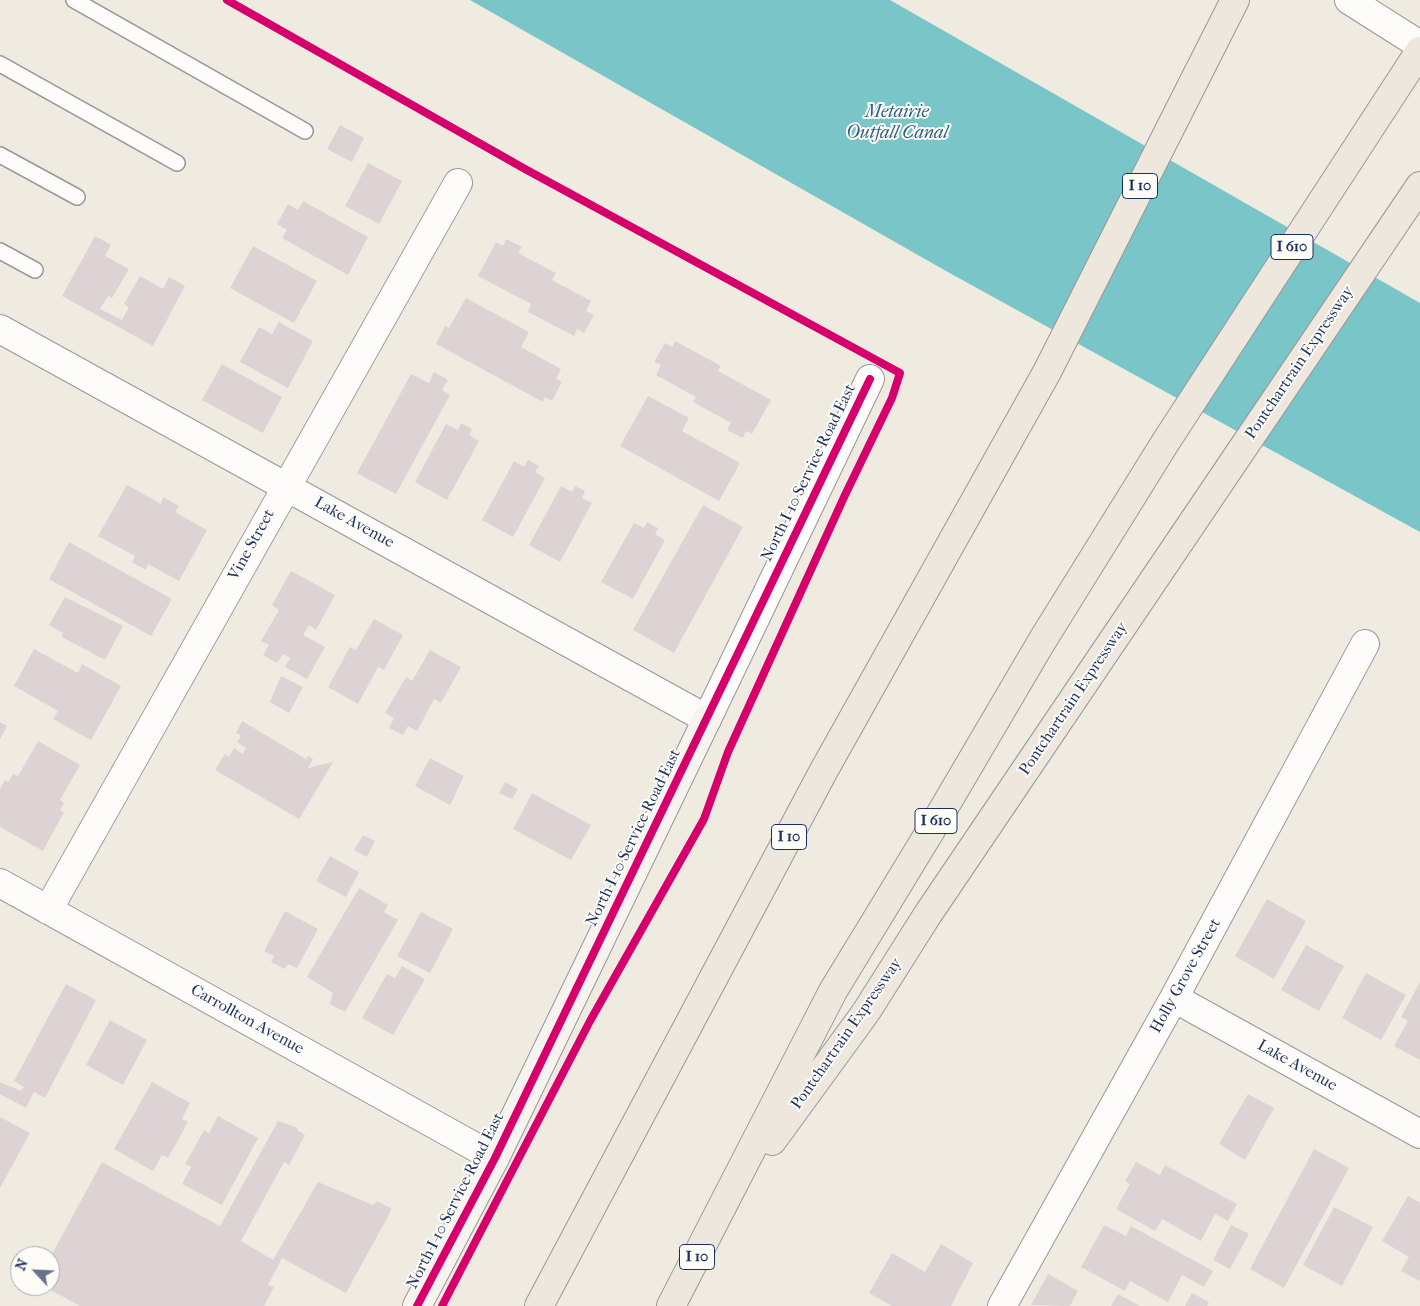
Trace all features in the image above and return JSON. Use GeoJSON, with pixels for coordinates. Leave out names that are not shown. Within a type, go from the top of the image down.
{"type":"FeatureCollection","features":[{"type":"Feature","properties":{"kind":"highway","name":"I 10"},"geometry":{"type":"LineString","coordinates":[[539,1306],[823,772],[1047,372],[1235,0]]}},
{"type":"Feature","properties":{"kind":"highway","name":"I 610"},"geometry":{"type":"LineString","coordinates":[[722,1208],[833,991],[1042,641],[1165,443],[1420,51]]}},
{"type":"Feature","properties":{"kind":"highway","name":"Pontchartrain Expressway"},"geometry":{"type":"LineString","coordinates":[[722,1208],[866,1012],[934,906],[1420,186]]}},
{"type":"Feature","properties":{"kind":"highway","name":"I 10"},"geometry":{"type":"LineString","coordinates":[[671,1306],[722,1208]]}},
{"type":"Feature","properties":{"kind":"street"},"geometry":{"type":"LineString","coordinates":[[1349,0],[1420,45]]}},
{"type":"Feature","properties":{"kind":"street","name":"Vine Street"},"geometry":{"type":"LineString","coordinates":[[48,910],[285,485],[458,182]]}},
{"type":"Feature","properties":{"kind":"street","name":"Lake Avenue"},"geometry":{"type":"LineString","coordinates":[[0,329],[706,718]]}},
{"type":"Feature","properties":{"kind":"street","name":"North I-10 Service Road East"},"geometry":{"type":"LineString","coordinates":[[417,1306],[495,1158],[870,379]]}},
{"type":"Feature","properties":{"kind":"street","name":"Holly Grove Street"},"geometry":{"type":"LineString","coordinates":[[1002,1306],[1174,998],[1365,644]]}},
{"type":"Feature","properties":{"kind":"street","name":"Carrollton Avenue"},"geometry":{"type":"LineString","coordinates":[[0,883],[495,1158]]}},
{"type":"Feature","properties":{"kind":"street","name":"Lake Avenue"},"geometry":{"type":"LineString","coordinates":[[1174,998],[1420,1134]]}},
{"type":"Feature","properties":{"kind":"lane"},"geometry":{"type":"LineString","coordinates":[[74,0],[306,131]]}},
{"type":"Feature","properties":{"kind":"lane"},"geometry":{"type":"LineString","coordinates":[[0,64],[177,163]]}},
{"type":"Feature","properties":{"kind":"lane"},"geometry":{"type":"LineString","coordinates":[[0,155],[77,197]]}},
{"type":"Feature","properties":{"kind":"lane"},"geometry":{"type":"LineString","coordinates":[[0,251],[35,270]]}},
{"type":"Feature","properties":{"kind":"water","name":"Metairie Outfall Canal"},"geometry":{"type":"Polygon","coordinates":[[[470,0],[890,0],[1420,303],[1420,532],[946,271],[470,0]]]}},
{"type":"Feature","properties":{"kind":"building"},"geometry":{"type":"Polygon","coordinates":[[[340,125],[364,138],[352,162],[327,149],[340,125]]]}},
{"type":"Feature","properties":{"kind":"building"},"geometry":{"type":"Polygon","coordinates":[[[368,163],[402,181],[379,224],[345,206],[368,163]]]}},
{"type":"Feature","properties":{"kind":"building"},"geometry":{"type":"Polygon","coordinates":[[[303,201],[368,237],[348,275],[282,238],[287,230],[277,224],[288,204],[298,210],[303,201]]]}},
{"type":"Feature","properties":{"kind":"building"},"geometry":{"type":"Polygon","coordinates":[[[95,236],[111,245],[105,256],[129,269],[112,298],[108,296],[100,309],[122,320],[129,307],[124,304],[140,276],[163,289],[169,277],[185,286],[153,346],[62,296],[95,236]]]}},
{"type":"Feature","properties":{"kind":"building"},"geometry":{"type":"Polygon","coordinates":[[[506,239],[522,247],[518,253],[556,273],[552,280],[591,301],[586,311],[594,315],[584,333],[577,329],[574,336],[528,312],[531,304],[478,276],[496,242],[503,246],[506,239]]]}},
{"type":"Feature","properties":{"kind":"building"},"geometry":{"type":"Polygon","coordinates":[[[253,246],[317,281],[294,323],[230,288],[253,246]]]}},
{"type":"Feature","properties":{"kind":"building"},"geometry":{"type":"Polygon","coordinates":[[[466,298],[529,332],[521,347],[561,369],[556,379],[562,382],[552,401],[545,397],[543,402],[436,344],[445,326],[449,328],[466,298]]]}},
{"type":"Feature","properties":{"kind":"building"},"geometry":{"type":"Polygon","coordinates":[[[279,322],[313,341],[288,388],[240,362],[259,327],[272,334],[279,322]]]}},
{"type":"Feature","properties":{"kind":"building"},"geometry":{"type":"Polygon","coordinates":[[[675,341],[721,366],[718,371],[771,400],[752,434],[746,431],[743,438],[727,430],[731,423],[693,402],[696,397],[656,375],[661,365],[654,362],[665,343],[672,347],[675,341]]]}},
{"type":"Feature","properties":{"kind":"building"},"geometry":{"type":"Polygon","coordinates":[[[222,364],[282,397],[263,433],[202,400],[222,364]]]}},
{"type":"Feature","properties":{"kind":"building"},"geometry":{"type":"Polygon","coordinates":[[[434,372],[448,380],[442,390],[450,395],[396,494],[357,473],[411,374],[429,383],[434,372]]]}},
{"type":"Feature","properties":{"kind":"building"},"geometry":{"type":"Polygon","coordinates":[[[648,396],[689,418],[682,431],[740,463],[719,501],[620,446],[648,396]]]}},
{"type":"Feature","properties":{"kind":"building"},"geometry":{"type":"Polygon","coordinates":[[[461,423],[472,429],[469,435],[479,441],[447,500],[415,482],[446,424],[458,430],[461,423]]]}},
{"type":"Feature","properties":{"kind":"building"},"geometry":{"type":"Polygon","coordinates":[[[528,460],[539,466],[535,472],[545,478],[513,537],[482,520],[514,461],[524,467],[528,460]]]}},
{"type":"Feature","properties":{"kind":"building"},"geometry":{"type":"Polygon","coordinates":[[[127,485],[161,504],[163,497],[179,506],[175,512],[207,530],[179,581],[148,564],[146,570],[132,562],[135,556],[98,536],[127,485]]]}},
{"type":"Feature","properties":{"kind":"building"},"geometry":{"type":"Polygon","coordinates":[[[561,486],[572,492],[575,486],[585,491],[582,498],[592,503],[560,562],[529,545],[561,486]]]}},
{"type":"Feature","properties":{"kind":"building"},"geometry":{"type":"Polygon","coordinates":[[[703,505],[743,527],[674,653],[633,630],[703,505]]]}},
{"type":"Feature","properties":{"kind":"building"},"geometry":{"type":"Polygon","coordinates":[[[647,522],[658,528],[655,534],[665,540],[633,599],[601,582],[634,523],[644,528],[647,522]]]}},
{"type":"Feature","properties":{"kind":"building"},"geometry":{"type":"Polygon","coordinates":[[[69,542],[172,599],[151,636],[49,579],[69,542]]]}},
{"type":"Feature","properties":{"kind":"building"},"geometry":{"type":"Polygon","coordinates":[[[291,571],[335,595],[316,630],[309,625],[303,635],[325,647],[307,679],[285,667],[290,658],[283,654],[277,663],[263,655],[269,645],[261,641],[279,610],[272,605],[291,571]]]}},
{"type":"Feature","properties":{"kind":"building"},"geometry":{"type":"Polygon","coordinates":[[[65,597],[123,626],[105,660],[62,637],[63,633],[49,625],[65,597]]]}},
{"type":"Feature","properties":{"kind":"building"},"geometry":{"type":"Polygon","coordinates":[[[374,619],[403,635],[384,670],[378,667],[358,704],[328,687],[350,647],[356,650],[374,619]]]}},
{"type":"Feature","properties":{"kind":"building"},"geometry":{"type":"Polygon","coordinates":[[[34,649],[78,673],[82,664],[121,686],[91,740],[53,719],[58,711],[14,686],[34,649]]]}},
{"type":"Feature","properties":{"kind":"building"},"geometry":{"type":"Polygon","coordinates":[[[430,650],[461,667],[441,703],[434,699],[417,731],[408,726],[403,735],[389,728],[394,718],[385,713],[406,677],[412,681],[430,650]]]}},
{"type":"Feature","properties":{"kind":"building"},"geometry":{"type":"Polygon","coordinates":[[[281,676],[303,687],[289,713],[270,702],[281,676]]]}},
{"type":"Feature","properties":{"kind":"building"},"geometry":{"type":"Polygon","coordinates":[[[242,721],[306,759],[308,756],[313,759],[308,768],[333,762],[299,819],[215,770],[225,754],[229,757],[234,748],[243,754],[246,748],[237,742],[241,736],[236,733],[242,721]]]}},
{"type":"Feature","properties":{"kind":"building"},"geometry":{"type":"Polygon","coordinates":[[[0,722],[7,726],[0,739],[0,722]]]}},
{"type":"Feature","properties":{"kind":"building"},"geometry":{"type":"Polygon","coordinates":[[[38,741],[80,765],[60,800],[64,803],[60,810],[64,812],[43,851],[0,827],[0,789],[5,780],[8,782],[13,774],[18,776],[38,741]]]}},
{"type":"Feature","properties":{"kind":"building"},"geometry":{"type":"Polygon","coordinates":[[[430,758],[464,776],[450,805],[415,786],[430,758]]]}},
{"type":"Feature","properties":{"kind":"building"},"geometry":{"type":"Polygon","coordinates":[[[505,782],[518,789],[512,799],[499,793],[505,782]]]}},
{"type":"Feature","properties":{"kind":"building"},"geometry":{"type":"Polygon","coordinates":[[[532,793],[591,825],[571,860],[513,829],[532,793]]]}},
{"type":"Feature","properties":{"kind":"building"},"geometry":{"type":"Polygon","coordinates":[[[363,835],[375,841],[367,857],[354,850],[363,835]]]}},
{"type":"Feature","properties":{"kind":"building"},"geometry":{"type":"Polygon","coordinates":[[[330,856],[359,872],[346,897],[316,881],[330,856]]]}},
{"type":"Feature","properties":{"kind":"building"},"geometry":{"type":"Polygon","coordinates":[[[359,888],[388,905],[384,912],[398,920],[345,1012],[330,1004],[333,993],[307,977],[359,888]]]}},
{"type":"Feature","properties":{"kind":"building"},"geometry":{"type":"Polygon","coordinates":[[[1267,899],[1306,921],[1274,979],[1235,956],[1267,899]]]}},
{"type":"Feature","properties":{"kind":"building"},"geometry":{"type":"Polygon","coordinates":[[[285,911],[318,929],[297,968],[288,964],[285,969],[271,962],[274,956],[264,951],[285,911]]]}},
{"type":"Feature","properties":{"kind":"building"},"geometry":{"type":"Polygon","coordinates":[[[421,912],[453,929],[430,973],[397,956],[421,912]]]}},
{"type":"Feature","properties":{"kind":"building"},"geometry":{"type":"Polygon","coordinates":[[[1306,945],[1344,966],[1319,1011],[1281,990],[1306,945]]]}},
{"type":"Feature","properties":{"kind":"building"},"geometry":{"type":"Polygon","coordinates":[[[402,966],[425,979],[393,1035],[362,1018],[387,974],[395,978],[402,966]]]}},
{"type":"Feature","properties":{"kind":"building"},"geometry":{"type":"Polygon","coordinates":[[[1366,973],[1406,995],[1381,1040],[1342,1018],[1366,973]]]}},
{"type":"Feature","properties":{"kind":"building"},"geometry":{"type":"Polygon","coordinates":[[[1420,982],[1420,1060],[1394,1046],[1408,1021],[1401,1017],[1420,982]]]}},
{"type":"Feature","properties":{"kind":"building"},"geometry":{"type":"Polygon","coordinates":[[[66,984],[96,1000],[45,1098],[34,1092],[26,1108],[0,1094],[0,1082],[21,1091],[24,1087],[14,1081],[66,984]]]}},
{"type":"Feature","properties":{"kind":"building"},"geometry":{"type":"Polygon","coordinates":[[[110,1020],[147,1040],[123,1085],[86,1065],[110,1020]]]}},
{"type":"Feature","properties":{"kind":"building"},"geometry":{"type":"Polygon","coordinates":[[[152,1082],[190,1103],[182,1119],[188,1122],[168,1158],[162,1155],[153,1171],[114,1149],[152,1082]]]}},
{"type":"Feature","properties":{"kind":"building"},"geometry":{"type":"Polygon","coordinates":[[[1248,1094],[1274,1108],[1245,1160],[1219,1144],[1248,1094]]]}},
{"type":"Feature","properties":{"kind":"building"},"geometry":{"type":"Polygon","coordinates":[[[218,1116],[258,1138],[222,1205],[182,1184],[191,1167],[185,1164],[204,1130],[209,1133],[218,1116]]]}},
{"type":"Feature","properties":{"kind":"building"},"geometry":{"type":"Polygon","coordinates":[[[0,1117],[30,1133],[0,1188],[0,1117]]]}},
{"type":"Feature","properties":{"kind":"building"},"geometry":{"type":"Polygon","coordinates":[[[278,1121],[298,1128],[297,1130],[305,1135],[289,1165],[284,1162],[241,1241],[273,1260],[318,1182],[373,1205],[377,1201],[392,1209],[346,1293],[282,1258],[268,1285],[274,1287],[264,1306],[80,1306],[60,1295],[60,1246],[56,1246],[102,1162],[220,1226],[278,1121]]]}},
{"type":"Feature","properties":{"kind":"building"},"geometry":{"type":"Polygon","coordinates":[[[1314,1149],[1349,1168],[1284,1288],[1250,1269],[1314,1149]]]}},
{"type":"Feature","properties":{"kind":"building"},"geometry":{"type":"Polygon","coordinates":[[[1136,1162],[1160,1175],[1165,1165],[1237,1204],[1228,1221],[1215,1214],[1201,1241],[1162,1219],[1155,1231],[1116,1209],[1130,1184],[1125,1181],[1136,1162]]]}},
{"type":"Feature","properties":{"kind":"building"},"geometry":{"type":"Polygon","coordinates":[[[1408,1196],[1420,1203],[1420,1281],[1401,1271],[1409,1257],[1382,1241],[1408,1196]]]}},
{"type":"Feature","properties":{"kind":"building"},"geometry":{"type":"Polygon","coordinates":[[[1334,1207],[1373,1227],[1342,1286],[1303,1265],[1334,1207]]]}},
{"type":"Feature","properties":{"kind":"building"},"geometry":{"type":"Polygon","coordinates":[[[1104,1225],[1126,1236],[1131,1226],[1213,1271],[1204,1287],[1182,1275],[1168,1302],[1130,1281],[1125,1291],[1081,1267],[1104,1225]]]}},
{"type":"Feature","properties":{"kind":"building"},"geometry":{"type":"Polygon","coordinates":[[[1231,1225],[1249,1234],[1230,1269],[1213,1260],[1231,1225]]]}},
{"type":"Feature","properties":{"kind":"building"},"geometry":{"type":"Polygon","coordinates":[[[941,1244],[973,1263],[951,1306],[892,1306],[869,1293],[892,1253],[925,1272],[941,1244]]]}},
{"type":"Feature","properties":{"kind":"building"},"geometry":{"type":"Polygon","coordinates":[[[1048,1274],[1078,1291],[1070,1306],[1031,1305],[1048,1274]]]}},
{"type":"Feature","properties":{"kind":"building"},"geometry":{"type":"Polygon","coordinates":[[[1192,1293],[1209,1302],[1207,1306],[1185,1306],[1192,1293]]]}},
{"type":"Feature","properties":{"kind":"building"},"geometry":{"type":"Polygon","coordinates":[[[1118,1294],[1140,1306],[1111,1306],[1118,1294]]]}},
{"type":"Feature","properties":{"kind":"cycle path"},"geometry":{"type":"LineString","coordinates":[[227,0],[525,169],[900,373],[892,398],[845,495],[728,752],[704,819],[590,1021],[442,1306]]}},
{"type":"Feature","properties":{"kind":"cycle path"},"geometry":{"type":"LineString","coordinates":[[417,1306],[495,1158],[870,379]]}}]}
